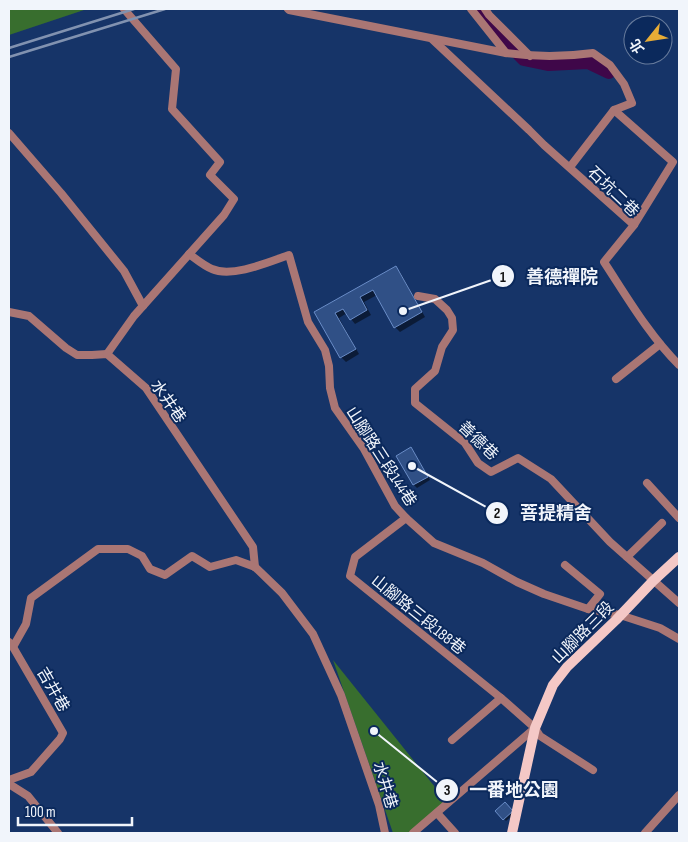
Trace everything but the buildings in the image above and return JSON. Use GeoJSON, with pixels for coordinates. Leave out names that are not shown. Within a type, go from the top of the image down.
{"type":"FeatureCollection","features":[{"type":"Feature","properties":{"kind":"main road","name":"山腳路三段"},"geometry":{"type":"LineString","coordinates":[[512,833],[535,728],[553,685],[567,667],[679,557]]}},
{"type":"Feature","properties":{"kind":"street"},"geometry":{"type":"LineString","coordinates":[[9,312],[29,316],[66,348],[77,355],[108,354],[134,316],[224,215],[234,199],[210,175],[220,162],[172,109],[176,69],[124,9]]}},
{"type":"Feature","properties":{"kind":"street"},"geometry":{"type":"LineString","coordinates":[[288,9],[506,53],[530,56]]}},
{"type":"Feature","properties":{"kind":"street"},"geometry":{"type":"LineString","coordinates":[[470,9],[506,53]]}},
{"type":"Feature","properties":{"kind":"street"},"geometry":{"type":"LineString","coordinates":[[485,9],[530,56]]}},
{"type":"Feature","properties":{"kind":"street"},"geometry":{"type":"LineString","coordinates":[[432,38],[544,145],[570,167]]}},
{"type":"Feature","properties":{"kind":"street","name":"石坑二巷"},"geometry":{"type":"LineString","coordinates":[[530,56],[576,56],[593,53],[610,65],[624,84],[632,102],[614,110],[570,167],[634,225],[604,262],[660,344],[679,365]]}},
{"type":"Feature","properties":{"kind":"street"},"geometry":{"type":"LineString","coordinates":[[614,110],[672,162],[634,225]]}},
{"type":"Feature","properties":{"kind":"street"},"geometry":{"type":"LineString","coordinates":[[9,133],[61,193],[124,271],[143,306]]}},
{"type":"Feature","properties":{"kind":"street","name":"山腳路三段144巷"},"geometry":{"type":"LineString","coordinates":[[189,254],[213,270],[229,272],[264,264],[289,255],[308,322],[326,350],[330,388],[335,408],[364,448],[395,506],[434,543],[483,563],[517,582],[544,594],[588,609],[620,615],[660,628],[679,639]]}},
{"type":"Feature","properties":{"kind":"street","name":"善德巷"},"geometry":{"type":"LineString","coordinates":[[418,296],[435,299],[447,310],[452,318],[453,330],[442,347],[435,371],[415,389],[415,403],[466,443],[478,463],[491,472],[518,458],[551,478],[604,536],[679,603]]}},
{"type":"Feature","properties":{"kind":"street"},"geometry":{"type":"LineString","coordinates":[[616,378],[660,344]]}},
{"type":"Feature","properties":{"kind":"street","name":"水井巷"},"geometry":{"type":"LineString","coordinates":[[108,354],[146,388],[253,547],[255,567],[282,593],[313,634],[342,695],[379,805],[385,833]]}},
{"type":"Feature","properties":{"kind":"street"},"geometry":{"type":"LineString","coordinates":[[647,483],[679,518]]}},
{"type":"Feature","properties":{"kind":"street","name":"山腳路三段188巷"},"geometry":{"type":"LineString","coordinates":[[406,518],[355,557],[350,576],[501,698],[535,728],[540,736],[593,770]]}},
{"type":"Feature","properties":{"kind":"street"},"geometry":{"type":"LineString","coordinates":[[627,557],[662,522]]}},
{"type":"Feature","properties":{"kind":"street"},"geometry":{"type":"LineString","coordinates":[[11,644],[26,624],[31,598],[98,549],[128,549],[142,556],[150,569],[165,575],[192,556],[210,568],[236,560],[255,567]]}},
{"type":"Feature","properties":{"kind":"street"},"geometry":{"type":"LineString","coordinates":[[565,565],[600,594],[588,609]]}},
{"type":"Feature","properties":{"kind":"street","name":"吉井巷"},"geometry":{"type":"LineString","coordinates":[[11,644],[64,733],[31,772],[9,782],[28,796],[58,833]]}},
{"type":"Feature","properties":{"kind":"street"},"geometry":{"type":"LineString","coordinates":[[452,740],[501,698]]}},
{"type":"Feature","properties":{"kind":"street"},"geometry":{"type":"LineString","coordinates":[[413,833],[535,728]]}},
{"type":"Feature","properties":{"kind":"street"},"geometry":{"type":"LineString","coordinates":[[645,833],[679,795]]}},
{"type":"Feature","properties":{"kind":"street"},"geometry":{"type":"LineString","coordinates":[[437,813],[455,833]]}},
{"type":"Feature","properties":{"kind":"green space"},"geometry":{"type":"Polygon","coordinates":[[[9,9],[87,9],[9,35],[9,9]]]}},
{"type":"Feature","properties":{"kind":"green space"},"geometry":{"type":"Polygon","coordinates":[[[333,660],[447,802],[408,833],[393,833],[333,660]]]}},
{"type":"Feature","properties":{"kind":"waterway"},"geometry":{"type":"LineString","coordinates":[[478,9],[483,17],[524,59],[548,64],[588,62],[609,72]]}},
{"type":"Feature","properties":{"kind":"railway"},"geometry":{"type":"LineString","coordinates":[[9,48],[134,9]]}},
{"type":"Feature","properties":{"kind":"railway"},"geometry":{"type":"LineString","coordinates":[[9,57],[165,9]]}},
{"type":"Feature","properties":{"kind":"place","name":"善德禪院"},"geometry":{"type":"Point","coordinates":[403,311]}},
{"type":"Feature","properties":{"kind":"place","name":"菩提精舍"},"geometry":{"type":"Point","coordinates":[412,466]}},
{"type":"Feature","properties":{"kind":"place","name":"一番地公園"},"geometry":{"type":"Point","coordinates":[374,731]}}]}
